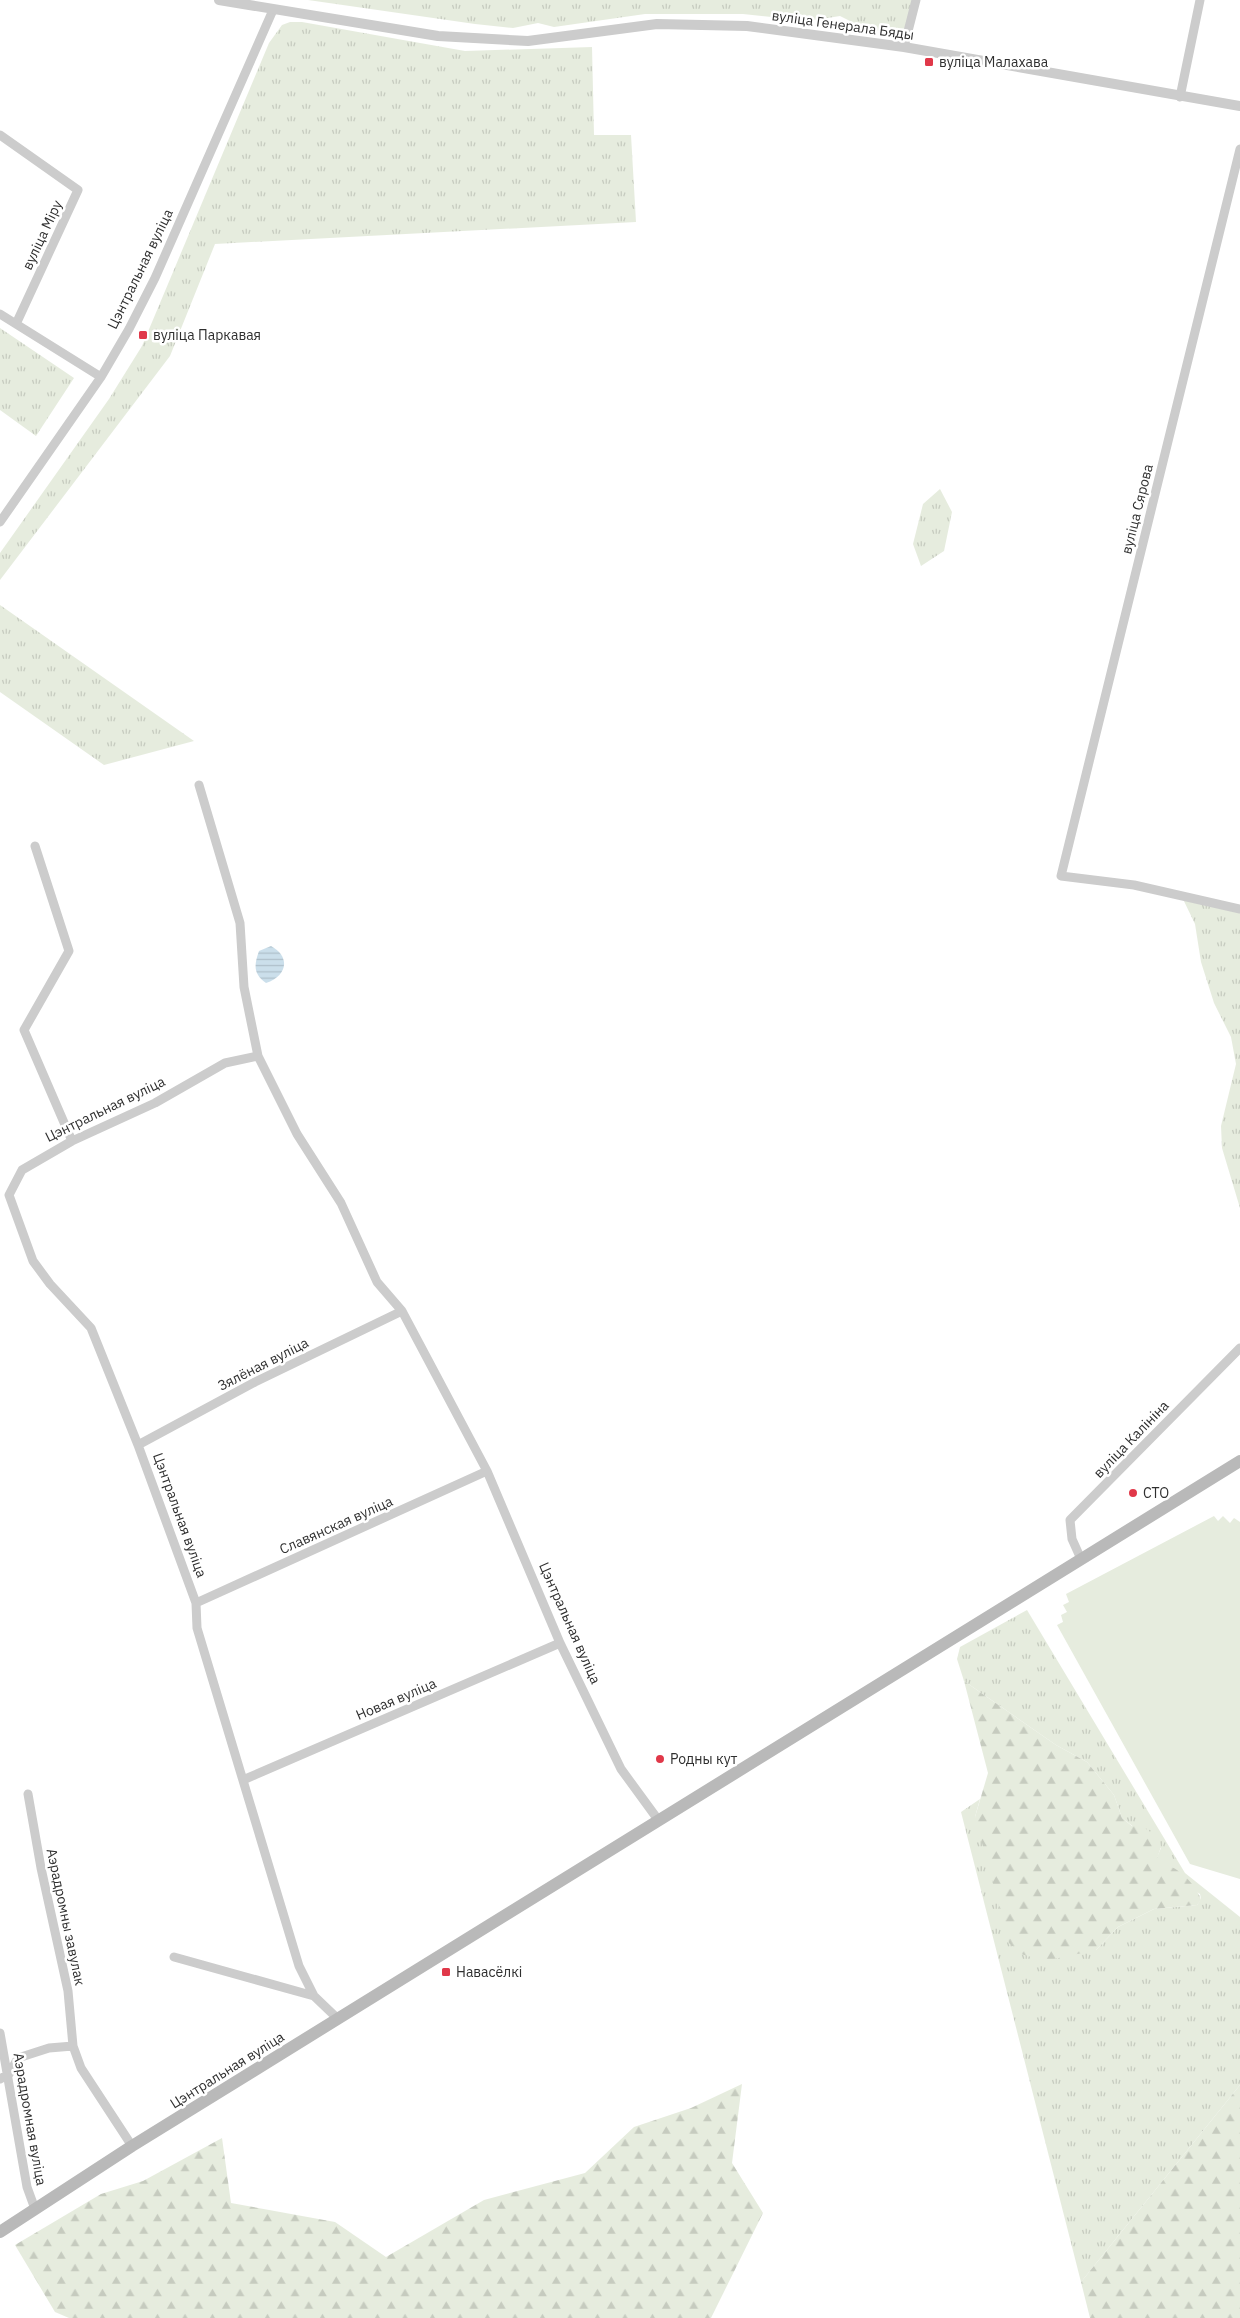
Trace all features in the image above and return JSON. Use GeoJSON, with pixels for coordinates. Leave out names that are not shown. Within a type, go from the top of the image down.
{"type":"FeatureCollection","features":[{"type":"Feature","properties":{"kind":"main road","name":"Цэнтральная вуліца"},"geometry":{"type":"LineString","coordinates":[[0,2232],[132,2146],[1240,1461]]}},
{"type":"Feature","properties":{"kind":"street"},"geometry":{"type":"LineString","coordinates":[[219,0],[273,10]]}},
{"type":"Feature","properties":{"kind":"street"},"geometry":{"type":"LineString","coordinates":[[904,47],[916,0]]}},
{"type":"Feature","properties":{"kind":"street"},"geometry":{"type":"LineString","coordinates":[[1180,97],[1200,0]]}},
{"type":"Feature","properties":{"kind":"street","name":"вуліца Генерала Бяды"},"geometry":{"type":"LineString","coordinates":[[273,10],[438,36],[528,41],[657,24],[732,24],[904,47],[1180,97],[1240,106]]}},
{"type":"Feature","properties":{"kind":"street","name":"Цэнтральная вуліца"},"geometry":{"type":"LineString","coordinates":[[0,522],[101,377],[155,278],[273,10]]}},
{"type":"Feature","properties":{"kind":"street","name":"вуліца Міру"},"geometry":{"type":"LineString","coordinates":[[0,135],[78,190],[16,324]]}},
{"type":"Feature","properties":{"kind":"street","name":"вуліца Сярова"},"geometry":{"type":"LineString","coordinates":[[1240,149],[1061,876],[1134,885],[1240,909]]}},
{"type":"Feature","properties":{"kind":"street"},"geometry":{"type":"LineString","coordinates":[[0,314],[101,377]]}},
{"type":"Feature","properties":{"kind":"street"},"geometry":{"type":"LineString","coordinates":[[199,784],[240,922],[244,987],[258,1056]]}},
{"type":"Feature","properties":{"kind":"street"},"geometry":{"type":"LineString","coordinates":[[35,846],[69,951],[24,1030],[72,1141]]}},
{"type":"Feature","properties":{"kind":"street","name":"Цэнтральная вуліца"},"geometry":{"type":"LineString","coordinates":[[338,2019],[314,1996],[299,1966],[197,1628],[196,1603],[138,1445],[92,1328],[50,1284],[34,1261],[9,1195],[22,1170],[72,1141],[155,1103],[225,1063],[258,1056],[297,1134],[341,1203],[377,1282],[402,1310],[487,1471],[560,1643],[622,1769],[659,1821]]}},
{"type":"Feature","properties":{"kind":"street","name":"Зялёная вуліца"},"geometry":{"type":"LineString","coordinates":[[138,1445],[255,1382],[402,1310]]}},
{"type":"Feature","properties":{"kind":"street","name":"вуліца Калініна"},"geometry":{"type":"LineString","coordinates":[[1081,1559],[1072,1539],[1070,1520],[1240,1348]]}},
{"type":"Feature","properties":{"kind":"street","name":"Славянская вуліца"},"geometry":{"type":"LineString","coordinates":[[196,1603],[487,1471]]}},
{"type":"Feature","properties":{"kind":"street","name":"Новая вуліца"},"geometry":{"type":"LineString","coordinates":[[242,1780],[560,1643]]}},
{"type":"Feature","properties":{"kind":"street","name":"Аэрадромны завулак"},"geometry":{"type":"LineString","coordinates":[[28,1794],[41,1868],[68,1991],[73,2046],[81,2068],[132,2146]]}},
{"type":"Feature","properties":{"kind":"street"},"geometry":{"type":"LineString","coordinates":[[174,1957],[314,1996]]}},
{"type":"Feature","properties":{"kind":"street","name":"Аэрадромная вуліца"},"geometry":{"type":"LineString","coordinates":[[0,2033],[9,2074],[26,2187],[36,2209]]}},
{"type":"Feature","properties":{"kind":"street"},"geometry":{"type":"LineString","coordinates":[[0,2079],[9,2074],[18,2058],[49,2048],[73,2046]]}},
{"type":"Feature","properties":{"kind":"green space"},"geometry":{"type":"Polygon","coordinates":[[[308,0],[916,0],[907,38],[860,26],[840,16],[809,21],[743,14],[645,14],[554,27],[538,23],[513,28],[308,0]]]}},
{"type":"Feature","properties":{"kind":"green space"},"geometry":{"type":"Polygon","coordinates":[[[290,22],[302,22],[465,51],[592,47],[594,135],[631,135],[636,222],[215,244],[170,356],[0,580],[0,553],[109,399],[142,346],[269,43],[282,25],[290,22]]]}},
{"type":"Feature","properties":{"kind":"green space"},"geometry":{"type":"Polygon","coordinates":[[[0,328],[74,378],[36,436],[0,410],[0,328]]]}},
{"type":"Feature","properties":{"kind":"green space"},"geometry":{"type":"Polygon","coordinates":[[[940,489],[952,512],[944,551],[921,566],[913,544],[923,504],[940,489]]]}},
{"type":"Feature","properties":{"kind":"green space"},"geometry":{"type":"Polygon","coordinates":[[[0,605],[194,741],[104,765],[0,692],[0,605]]]}},
{"type":"Feature","properties":{"kind":"green space"},"geometry":{"type":"Polygon","coordinates":[[[1182,897],[1240,906],[1240,1208],[1222,1148],[1221,1126],[1236,1064],[1231,1037],[1214,1003],[1201,962],[1195,924],[1182,897]]]}},
{"type":"Feature","properties":{"kind":"green space"},"geometry":{"type":"Polygon","coordinates":[[[1214,1516],[1218,1521],[1223,1516],[1230,1523],[1234,1518],[1240,1522],[1240,1879],[1190,1864],[1057,1625],[1063,1622],[1061,1615],[1067,1612],[1063,1605],[1069,1602],[1066,1594],[1214,1516]]]}},
{"type":"Feature","properties":{"kind":"green space"},"geometry":{"type":"Polygon","coordinates":[[[1027,1610],[1185,1873],[1240,1917],[1240,2085],[1081,2282],[961,1812],[980,1799],[975,1817],[1096,1950],[1118,1927],[1154,1909],[1197,1905],[1201,1899],[1200,1894],[1154,1864],[1161,1848],[1122,1818],[1114,1795],[1087,1762],[1056,1745],[964,1681],[957,1659],[960,1647],[1027,1610]]]}},
{"type":"Feature","properties":{"kind":"green space"},"geometry":{"type":"Polygon","coordinates":[[[964,1681],[1056,1745],[1087,1762],[1114,1795],[1122,1818],[1132,1826],[1139,1824],[1159,1838],[1161,1847],[1155,1864],[1171,1867],[1184,1876],[1200,1896],[1201,1900],[1197,1905],[1154,1909],[1118,1927],[1096,1950],[1045,1961],[1021,1954],[1009,1943],[975,1817],[988,1773],[964,1681]]]}},
{"type":"Feature","properties":{"kind":"green space"},"geometry":{"type":"Polygon","coordinates":[[[742,2084],[732,2163],[763,2213],[711,2318],[69,2318],[55,2312],[15,2245],[101,2194],[143,2181],[222,2138],[231,2203],[335,2222],[386,2257],[484,2200],[585,2173],[634,2127],[691,2108],[742,2084]]]}},
{"type":"Feature","properties":{"kind":"green space"},"geometry":{"type":"Polygon","coordinates":[[[1240,2085],[1240,2318],[1090,2318],[1081,2282],[1240,2085]]]}},
{"type":"Feature","properties":{"kind":"water"},"geometry":{"type":"Polygon","coordinates":[[[271,946],[282,955],[284,966],[278,976],[266,983],[257,973],[256,961],[259,951],[271,946]]]}},
{"type":"Feature","properties":{"kind":"place","name":"вуліца Малахава"},"geometry":{"type":"Point","coordinates":[929,62]}},
{"type":"Feature","properties":{"kind":"place","name":"вуліца Паркавая"},"geometry":{"type":"Point","coordinates":[143,335]}},
{"type":"Feature","properties":{"kind":"place","name":"СТО"},"geometry":{"type":"Point","coordinates":[1133,1493]}},
{"type":"Feature","properties":{"kind":"place","name":"Родны кут"},"geometry":{"type":"Point","coordinates":[660,1759]}},
{"type":"Feature","properties":{"kind":"place","name":"Навасёлкі"},"geometry":{"type":"Point","coordinates":[446,1972]}}]}
